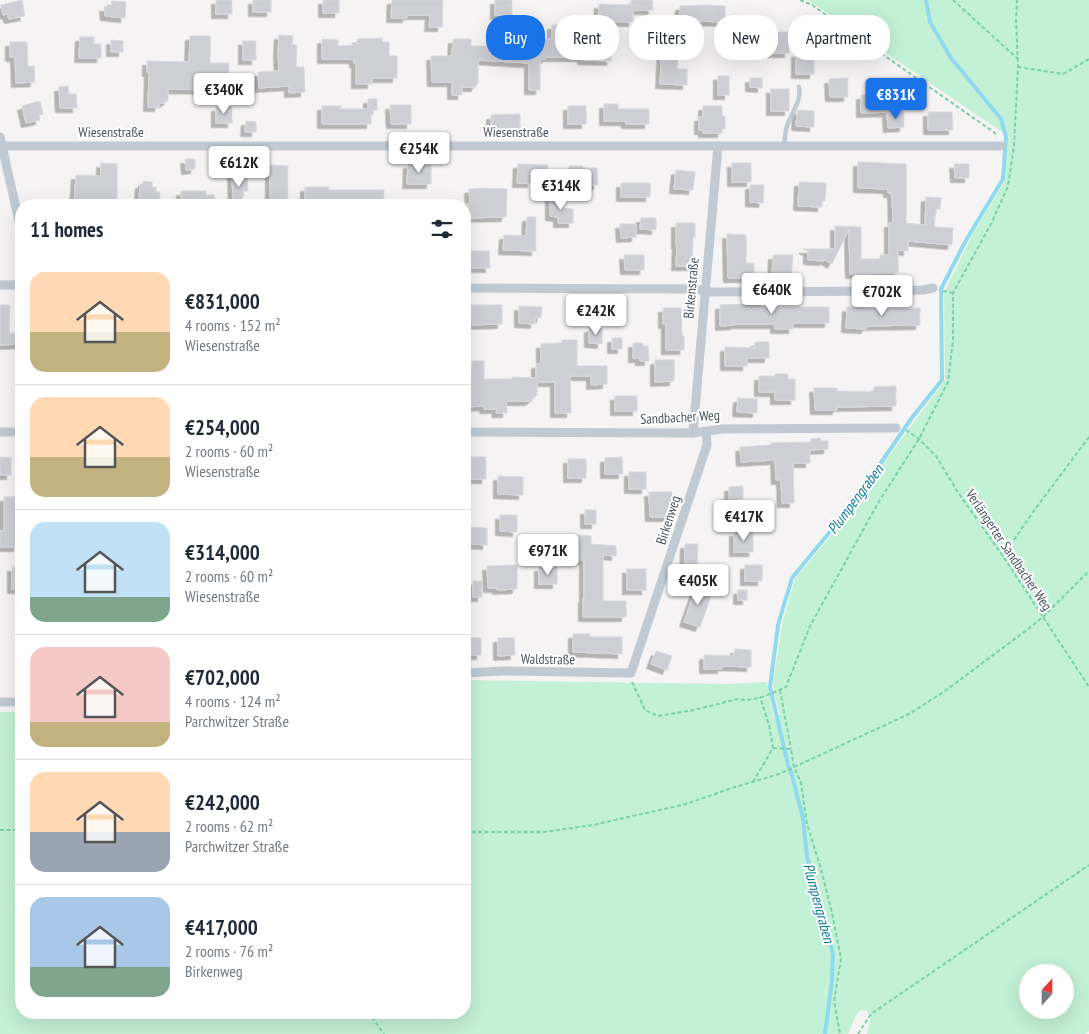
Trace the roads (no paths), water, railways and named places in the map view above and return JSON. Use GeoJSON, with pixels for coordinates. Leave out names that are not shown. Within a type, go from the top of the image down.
{"type":"FeatureCollection","features":[{"type":"Feature","properties":{"kind":"street","name":"Wiesenstraße"},"geometry":{"type":"LineString","coordinates":[[1,143],[1001,146]]}},
{"type":"Feature","properties":{"kind":"street"},"geometry":{"type":"LineString","coordinates":[[1,143],[15,204]]}},
{"type":"Feature","properties":{"kind":"street","name":"Birkenstraße"},"geometry":{"type":"LineString","coordinates":[[693,433],[718,146]]}},
{"type":"Feature","properties":{"kind":"street"},"geometry":{"type":"LineString","coordinates":[[0,285],[15,285]]}},
{"type":"Feature","properties":{"kind":"street"},"geometry":{"type":"LineString","coordinates":[[471,288],[695,289],[718,292],[899,291],[933,288]]}},
{"type":"Feature","properties":{"kind":"street","name":"Sandbacher Weg"},"geometry":{"type":"LineString","coordinates":[[471,432],[693,433],[722,429],[896,428]]}},
{"type":"Feature","properties":{"kind":"street","name":"Birkenweg"},"geometry":{"type":"LineString","coordinates":[[631,673],[707,446],[706,431]]}},
{"type":"Feature","properties":{"kind":"street"},"geometry":{"type":"LineString","coordinates":[[0,432],[15,432]]}},
{"type":"Feature","properties":{"kind":"street","name":"Waldstraße"},"geometry":{"type":"LineString","coordinates":[[471,673],[502,671],[631,673]]}},
{"type":"Feature","properties":{"kind":"street"},"geometry":{"type":"LineString","coordinates":[[0,702],[15,702]]}},
{"type":"Feature","properties":{"kind":"lane"},"geometry":{"type":"LineString","coordinates":[[784,146],[787,125],[799,99],[798,87]]}},
{"type":"Feature","properties":{"kind":"waterway","name":"Plumpengraben"},"geometry":{"type":"LineString","coordinates":[[825,1034],[832,981],[833,954],[807,857],[803,818],[788,765],[770,687],[778,625],[792,578],[852,505],[911,419],[942,380],[941,289],[965,242],[1003,179],[1006,137],[1001,119],[951,58],[930,22],[926,0]]}}]}
